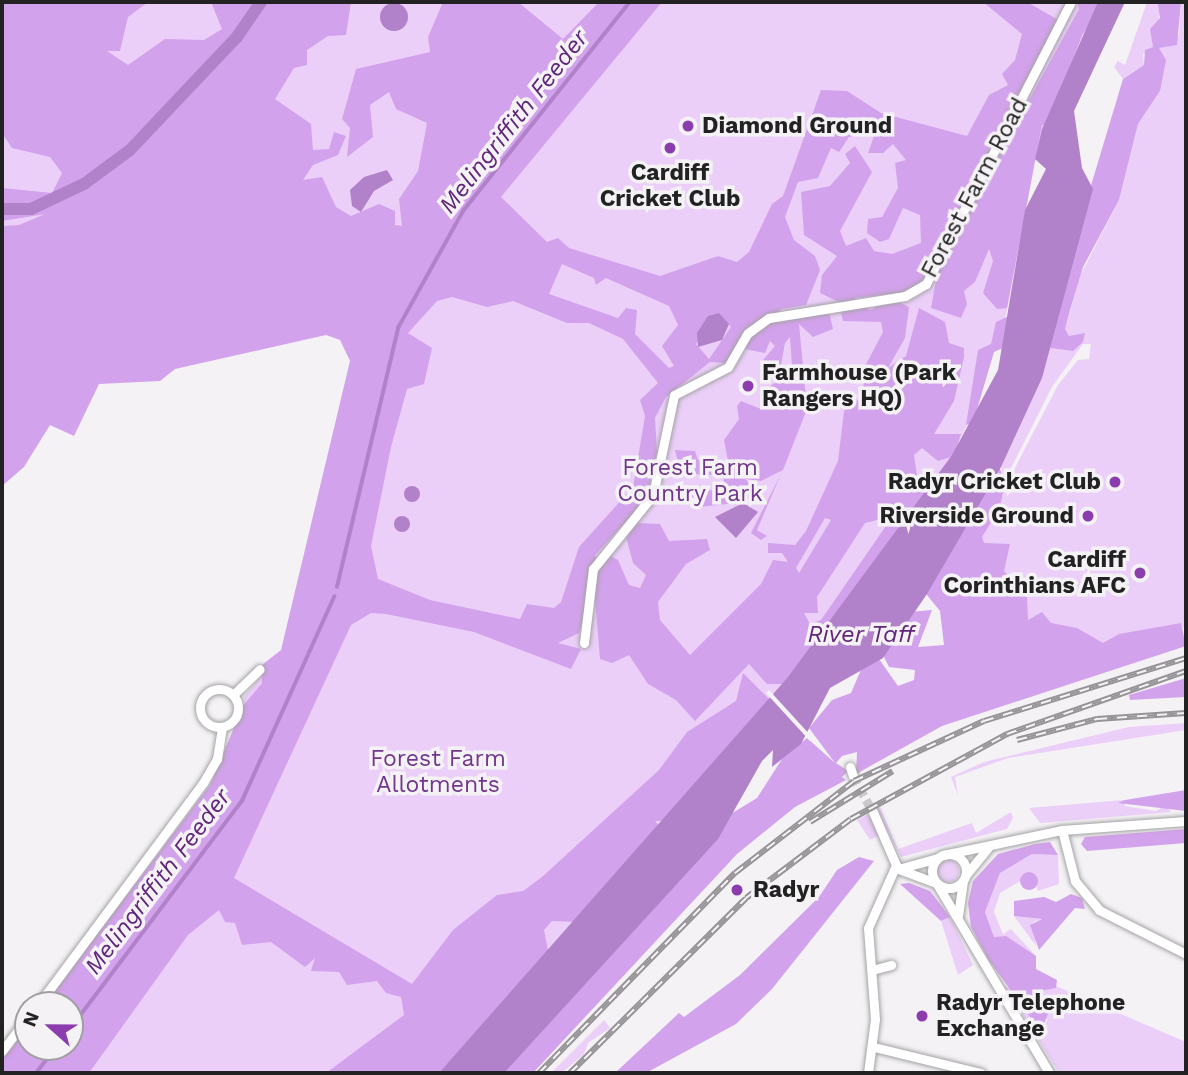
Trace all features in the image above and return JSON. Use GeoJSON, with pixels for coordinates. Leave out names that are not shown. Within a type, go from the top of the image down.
{"type":"FeatureCollection","features":[{"type":"Feature","properties":{"kind":"street","name":"Forest Farm Road"},"geometry":{"type":"LineString","coordinates":[[584,643],[593,569],[653,495],[674,396],[728,367],[748,333],[769,318],[905,296],[926,284],[1071,2]]}},
{"type":"Feature","properties":{"kind":"street"},"geometry":{"type":"LineString","coordinates":[[233,695],[260,669]]}},
{"type":"Feature","properties":{"kind":"street"},"geometry":{"type":"LineString","coordinates":[[222,727],[204,720],[201,702],[215,689],[233,695]]}},
{"type":"Feature","properties":{"kind":"street"},"geometry":{"type":"LineString","coordinates":[[47,991],[203,783],[222,727],[238,715],[233,695]]}},
{"type":"Feature","properties":{"kind":"street"},"geometry":{"type":"LineString","coordinates":[[873,812],[897,869],[937,884],[951,888],[964,878],[989,846]]}},
{"type":"Feature","properties":{"kind":"street"},"geometry":{"type":"LineString","coordinates":[[868,1073],[874,1047],[870,917],[897,869],[941,856],[1062,830],[1186,821]]}},
{"type":"Feature","properties":{"kind":"street"},"geometry":{"type":"LineString","coordinates":[[1062,830],[1076,881],[1099,910],[1186,954]]}},
{"type":"Feature","properties":{"kind":"street"},"geometry":{"type":"LineString","coordinates":[[941,856],[959,858],[964,878],[958,916]]}},
{"type":"Feature","properties":{"kind":"street"},"geometry":{"type":"LineString","coordinates":[[941,856],[931,872],[958,916],[974,954],[1049,1073]]}},
{"type":"Feature","properties":{"kind":"street"},"geometry":{"type":"LineString","coordinates":[[872,970],[891,965]]}},
{"type":"Feature","properties":{"kind":"street"},"geometry":{"type":"LineString","coordinates":[[2,1051],[14,1035]]}},
{"type":"Feature","properties":{"kind":"street"},"geometry":{"type":"LineString","coordinates":[[874,1047],[981,1073]]}},
{"type":"Feature","properties":{"kind":"green space","name":"Forest Farm Country Park"},"geometry":{"type":"Polygon","coordinates":[[[2,2],[1067,2],[1022,108],[1076,2],[1098,2],[1035,159],[1006,315],[974,411],[952,455],[788,677],[439,1073],[2,1073],[2,1057],[14,1042],[14,1061],[84,1061],[84,991],[55,991],[210,785],[242,717],[245,695],[283,651],[359,323],[75,385],[2,470],[2,2]]]}},
{"type":"Feature","properties":{"kind":"green space"},"geometry":{"type":"Polygon","coordinates":[[[1147,2],[1162,2],[1153,47],[1143,54],[1144,65],[1123,79],[1114,67],[1118,61],[1125,65],[1147,2]]]}},
{"type":"Feature","properties":{"kind":"green space","name":"Riverside Ground"},"geometry":{"type":"Polygon","coordinates":[[[1181,2],[1186,2],[1186,627],[1104,651],[1023,628],[979,537],[1058,385],[1078,360],[1089,359],[1091,344],[1083,344],[1052,387],[1005,480],[1001,467],[1050,348],[1073,351],[1065,329],[1080,276],[1119,200],[1138,124],[1160,91],[1159,48],[1179,35],[1181,2]]]}},
{"type":"Feature","properties":{"kind":"green space"},"geometry":{"type":"Polygon","coordinates":[[[1186,723],[1186,730],[1008,758],[955,777],[958,795],[951,777],[984,762],[1129,727],[1186,723]]]}},
{"type":"Feature","properties":{"kind":"green space"},"geometry":{"type":"Polygon","coordinates":[[[1124,800],[1125,806],[1156,811],[1166,805],[1171,812],[1040,823],[1029,808],[1124,800]]]}},
{"type":"Feature","properties":{"kind":"green space"},"geometry":{"type":"Polygon","coordinates":[[[880,807],[898,849],[972,823],[976,833],[1011,812],[1013,818],[1007,829],[901,857],[876,809],[880,807]]]}},
{"type":"Feature","properties":{"kind":"green space"},"geometry":{"type":"Polygon","coordinates":[[[868,814],[879,835],[870,840],[857,820],[868,814]]]}},
{"type":"Feature","properties":{"kind":"green space"},"geometry":{"type":"Polygon","coordinates":[[[1032,854],[1058,855],[1059,884],[1038,891],[1032,874],[1000,893],[994,912],[1003,934],[1011,929],[1036,956],[994,937],[985,912],[1000,873],[1032,854]]]}},
{"type":"Feature","properties":{"kind":"green space"},"geometry":{"type":"Polygon","coordinates":[[[948,860],[958,867],[959,871],[952,881],[948,882],[938,875],[937,871],[944,861],[948,860]]]}},
{"type":"Feature","properties":{"kind":"green space"},"geometry":{"type":"Polygon","coordinates":[[[1014,916],[1042,919],[1033,922],[1036,946],[1014,916]]]}},
{"type":"Feature","properties":{"kind":"green space"},"geometry":{"type":"Polygon","coordinates":[[[950,917],[973,965],[958,975],[941,921],[950,917]]]}},
{"type":"Feature","properties":{"kind":"green space"},"geometry":{"type":"Polygon","coordinates":[[[1004,985],[1016,991],[1041,1032],[1047,1020],[1034,992],[1056,986],[1186,1042],[1186,1073],[1059,1073],[1004,985]]]}},
{"type":"Feature","properties":{"kind":"green space"},"geometry":{"type":"Polygon","coordinates":[[[604,1020],[610,1028],[588,1043],[584,1054],[562,1073],[551,1073],[604,1020]]]}},
{"type":"Feature","properties":{"kind":"shaded area","name":"Forest Farm Country Park"},"geometry":{"type":"Polygon","coordinates":[[[2,2],[148,2],[128,17],[120,51],[107,51],[128,65],[165,39],[204,40],[222,29],[211,2],[351,2],[346,35],[328,36],[307,50],[307,65],[294,68],[275,99],[311,124],[313,150],[329,149],[334,132],[346,136],[338,155],[313,165],[303,180],[322,177],[336,207],[351,216],[379,204],[395,211],[395,225],[402,226],[399,199],[418,171],[427,123],[396,109],[389,92],[370,105],[373,137],[347,157],[350,128],[342,119],[356,69],[430,52],[428,37],[443,2],[518,2],[563,39],[599,2],[662,2],[501,197],[547,242],[558,238],[569,248],[660,276],[718,256],[737,262],[749,252],[772,204],[783,196],[821,90],[847,91],[881,113],[967,136],[989,95],[1008,85],[1002,74],[1015,60],[1022,34],[983,2],[1027,2],[1060,21],[1062,31],[1026,92],[1028,102],[1079,9],[1077,2],[1104,2],[1082,35],[1049,125],[1042,125],[1007,308],[997,309],[983,293],[993,261],[989,249],[975,282],[964,291],[967,304],[961,318],[931,308],[938,270],[909,292],[854,298],[870,310],[892,299],[909,307],[905,338],[888,368],[906,356],[919,308],[945,322],[949,343],[964,348],[964,357],[954,401],[934,434],[961,434],[954,456],[938,461],[922,448],[914,455],[917,476],[934,475],[914,520],[897,515],[865,523],[817,597],[818,613],[804,613],[810,624],[821,620],[890,520],[898,522],[898,540],[785,684],[767,684],[749,664],[695,721],[676,700],[648,684],[629,655],[612,663],[600,659],[594,587],[579,633],[558,643],[581,649],[571,669],[474,632],[386,614],[371,613],[351,625],[234,878],[412,984],[453,930],[497,895],[523,891],[542,877],[659,770],[687,732],[736,701],[743,673],[770,700],[667,821],[655,821],[662,830],[578,922],[552,921],[544,930],[549,955],[449,1073],[326,1073],[404,1015],[401,997],[386,993],[377,981],[347,985],[339,972],[311,971],[315,958],[305,967],[271,942],[242,945],[235,923],[225,922],[219,910],[188,935],[89,1073],[2,1073],[2,1057],[14,1042],[14,1061],[84,1061],[84,991],[55,991],[210,785],[243,706],[262,683],[262,665],[281,650],[350,361],[340,340],[326,335],[175,369],[160,381],[99,384],[74,436],[50,425],[24,467],[2,486],[2,226],[19,225],[45,214],[2,221],[2,188],[52,193],[62,173],[50,157],[12,148],[2,133],[2,2]],[[861,134],[849,137],[839,152],[831,148],[818,178],[798,182],[785,217],[794,240],[815,256],[820,270],[806,305],[781,309],[773,319],[829,312],[833,329],[813,337],[799,324],[807,409],[783,470],[761,481],[745,479],[762,494],[736,503],[699,507],[679,497],[686,486],[692,492],[725,489],[723,475],[681,474],[675,450],[695,451],[698,460],[728,461],[724,440],[739,419],[737,406],[741,401],[761,409],[768,387],[781,380],[780,367],[763,360],[775,346],[770,341],[765,353],[744,349],[726,363],[710,362],[666,397],[655,418],[657,452],[646,500],[595,555],[597,562],[605,553],[618,560],[629,585],[640,588],[646,575],[633,563],[626,537],[638,523],[660,524],[669,541],[707,539],[710,550],[686,564],[658,602],[660,620],[690,655],[761,584],[773,560],[788,562],[782,553],[768,553],[768,543],[795,545],[806,531],[838,461],[844,411],[864,395],[863,370],[883,332],[881,322],[843,321],[839,302],[820,293],[822,275],[837,256],[804,235],[801,192],[830,186],[850,163],[845,154],[855,146],[872,172],[840,231],[846,246],[866,238],[874,251],[892,254],[921,243],[920,215],[903,208],[889,239],[880,242],[867,233],[868,219],[882,217],[898,188],[895,163],[906,160],[893,144],[883,153],[868,153],[874,136],[861,134]],[[562,264],[549,294],[618,318],[626,308],[637,310],[635,334],[669,368],[674,366],[662,346],[678,325],[669,306],[606,278],[596,285],[594,278],[562,264]],[[452,297],[437,301],[408,333],[432,348],[424,384],[407,389],[391,447],[371,546],[378,579],[430,600],[520,619],[527,604],[554,608],[561,602],[579,547],[633,487],[645,416],[640,400],[658,383],[623,339],[589,323],[567,323],[513,301],[487,307],[452,297]],[[719,313],[696,344],[709,359],[731,327],[719,313]],[[790,337],[785,343],[781,365],[792,366],[790,337]],[[825,518],[796,568],[799,573],[831,520],[825,518]]]}},
{"type":"Feature","properties":{"kind":"shaded area"},"geometry":{"type":"Polygon","coordinates":[[[1181,2],[1177,45],[1159,48],[1166,60],[1160,91],[1138,124],[1119,200],[1083,267],[1070,310],[1065,329],[1069,336],[1085,333],[1083,342],[1073,351],[1050,348],[1056,302],[1123,79],[1144,65],[1145,50],[1153,47],[1150,29],[1160,18],[1158,4],[1181,2]]]}},
{"type":"Feature","properties":{"kind":"shaded area"},"geometry":{"type":"Polygon","coordinates":[[[1011,315],[1005,347],[994,352],[973,423],[966,425],[978,350],[991,344],[996,322],[1011,315]]]}},
{"type":"Feature","properties":{"kind":"shaded area"},"geometry":{"type":"Polygon","coordinates":[[[999,467],[1005,480],[1000,508],[982,537],[984,543],[1010,544],[1004,571],[1027,597],[1028,620],[1042,612],[1051,623],[1077,628],[1103,643],[1119,634],[1181,623],[1186,646],[942,726],[856,774],[857,752],[842,756],[836,763],[848,771],[842,777],[846,780],[795,807],[737,854],[533,1073],[495,1073],[729,815],[757,798],[782,759],[807,738],[835,763],[809,728],[832,700],[851,693],[863,665],[879,659],[898,686],[914,680],[915,670],[889,667],[878,645],[909,612],[932,610],[918,647],[944,645],[940,611],[922,589],[999,467]]]}},
{"type":"Feature","properties":{"kind":"shaded area"},"geometry":{"type":"Polygon","coordinates":[[[781,474],[757,530],[767,536],[761,540],[751,533],[781,474]]]}},
{"type":"Feature","properties":{"kind":"shaded area"},"geometry":{"type":"Polygon","coordinates":[[[1186,678],[1186,697],[1130,700],[1129,695],[1186,678]]]}},
{"type":"Feature","properties":{"kind":"shaded area"},"geometry":{"type":"Polygon","coordinates":[[[1186,790],[1186,811],[1118,803],[1125,800],[1186,790]]]}},
{"type":"Feature","properties":{"kind":"shaded area"},"geometry":{"type":"Polygon","coordinates":[[[1186,829],[1186,843],[1087,851],[1081,844],[1085,837],[1186,829]]]}},
{"type":"Feature","properties":{"kind":"shaded area"},"geometry":{"type":"Polygon","coordinates":[[[1050,842],[1058,855],[1032,854],[1000,873],[985,912],[994,937],[1006,936],[1036,956],[1036,969],[1057,980],[1056,988],[1034,992],[1037,1006],[1049,1011],[1041,1032],[988,959],[971,927],[968,903],[973,881],[998,854],[1050,842]]]}},
{"type":"Feature","properties":{"kind":"shaded area"},"geometry":{"type":"Polygon","coordinates":[[[859,857],[874,861],[772,989],[736,1024],[646,1073],[615,1073],[679,1013],[684,1017],[740,975],[819,897],[837,870],[859,857]]]}},
{"type":"Feature","properties":{"kind":"shaded area"},"geometry":{"type":"Polygon","coordinates":[[[1029,872],[1035,875],[1038,881],[1035,887],[1029,890],[1023,887],[1020,881],[1023,875],[1029,872]]]}},
{"type":"Feature","properties":{"kind":"shaded area"},"geometry":{"type":"Polygon","coordinates":[[[909,883],[930,891],[950,917],[941,921],[900,884],[909,883]]]}},
{"type":"Feature","properties":{"kind":"shaded area"},"geometry":{"type":"Polygon","coordinates":[[[1071,894],[1082,898],[1085,909],[1075,908],[1039,950],[1030,925],[1042,919],[1014,916],[1014,901],[1044,897],[1056,902],[1071,894]]]}},
{"type":"Feature","properties":{"kind":"water","name":"River Taff"},"geometry":{"type":"Polygon","coordinates":[[[1098,2],[1125,2],[1074,111],[1082,168],[1093,189],[1042,378],[1001,467],[927,594],[883,658],[830,688],[801,744],[772,767],[773,750],[762,761],[718,839],[504,1073],[439,1073],[788,677],[952,455],[998,370],[1025,210],[1046,169],[1035,159],[1042,129],[1098,2]]]}},
{"type":"Feature","properties":{"kind":"water"},"geometry":{"type":"Polygon","coordinates":[[[394,3],[404,7],[408,17],[404,27],[394,31],[384,27],[380,17],[384,7],[394,3]]]}},
{"type":"Feature","properties":{"kind":"water"},"geometry":{"type":"Polygon","coordinates":[[[387,170],[393,180],[374,191],[361,212],[352,206],[350,190],[364,177],[387,170]]]}},
{"type":"Feature","properties":{"kind":"water"},"geometry":{"type":"Polygon","coordinates":[[[719,313],[729,324],[722,340],[698,347],[697,333],[708,316],[719,313]]]}},
{"type":"Feature","properties":{"kind":"water"},"geometry":{"type":"Polygon","coordinates":[[[412,486],[418,488],[418,500],[412,502],[406,500],[404,494],[406,488],[412,486]]]}},
{"type":"Feature","properties":{"kind":"water"},"geometry":{"type":"Polygon","coordinates":[[[743,503],[758,512],[736,538],[715,517],[743,503]]]}},
{"type":"Feature","properties":{"kind":"water"},"geometry":{"type":"Polygon","coordinates":[[[402,516],[408,518],[408,530],[402,532],[396,530],[394,524],[396,518],[402,516]]]}},
{"type":"Feature","properties":{"kind":"pier"},"geometry":{"type":"Polygon","coordinates":[[[769,690],[812,737],[810,741],[766,693],[769,690]]]}},
{"type":"Feature","properties":{"kind":"waterway"},"geometry":{"type":"LineString","coordinates":[[2,209],[31,209],[84,184],[130,150],[237,37],[261,2]]}},
{"type":"Feature","properties":{"kind":"waterway","name":"Melingriffith Feeder"},"geometry":{"type":"LineString","coordinates":[[337,587],[398,328],[463,211],[630,2]]}},
{"type":"Feature","properties":{"kind":"waterway","name":"Melingriffith Feeder"},"geometry":{"type":"LineString","coordinates":[[84,1010],[242,801],[334,597]]}},
{"type":"Feature","properties":{"kind":"waterway","name":"Melingriffith Feeder"},"geometry":{"type":"LineString","coordinates":[[36,1073],[45,1061]]}},
{"type":"Feature","properties":{"kind":"tunnel"},"geometry":{"type":"LineString","coordinates":[[853,776],[873,812]]}},
{"type":"Feature","properties":{"kind":"railway"},"geometry":{"type":"LineString","coordinates":[[539,1073],[735,873],[854,781],[984,721],[1186,658]]}},
{"type":"Feature","properties":{"kind":"railway"},"geometry":{"type":"LineString","coordinates":[[570,1073],[746,898],[851,819],[1007,734],[1186,671]]}},
{"type":"Feature","properties":{"kind":"railway"},"geometry":{"type":"LineString","coordinates":[[1017,740],[1097,719],[1186,713]]}},
{"type":"Feature","properties":{"kind":"railway"},"geometry":{"type":"LineString","coordinates":[[810,822],[893,771]]}},
{"type":"Feature","properties":{"kind":"place","name":"Diamond Ground"},"geometry":{"type":"Point","coordinates":[688,126]}},
{"type":"Feature","properties":{"kind":"place","name":"Cardiff Cricket Club"},"geometry":{"type":"Point","coordinates":[670,148]}},
{"type":"Feature","properties":{"kind":"place","name":"Farmhouse (Park Rangers HQ)"},"geometry":{"type":"Point","coordinates":[748,386]}},
{"type":"Feature","properties":{"kind":"place","name":"Radyr Cricket Club"},"geometry":{"type":"Point","coordinates":[1115,482]}},
{"type":"Feature","properties":{"kind":"place","name":"Riverside Ground"},"geometry":{"type":"Point","coordinates":[1088,516]}},
{"type":"Feature","properties":{"kind":"place","name":"Cardiff Corinthians AFC"},"geometry":{"type":"Point","coordinates":[1140,573]}},
{"type":"Feature","properties":{"kind":"place","name":"Radyr"},"geometry":{"type":"Point","coordinates":[737,890]}},
{"type":"Feature","properties":{"kind":"place","name":"Radyr Telephone Exchange"},"geometry":{"type":"Point","coordinates":[922,1016]}},
{"type":"Feature","properties":{"kind":"park label","name":"Forest Farm Allotments"},"geometry":{"type":"Point","coordinates":[438,772]}}]}
